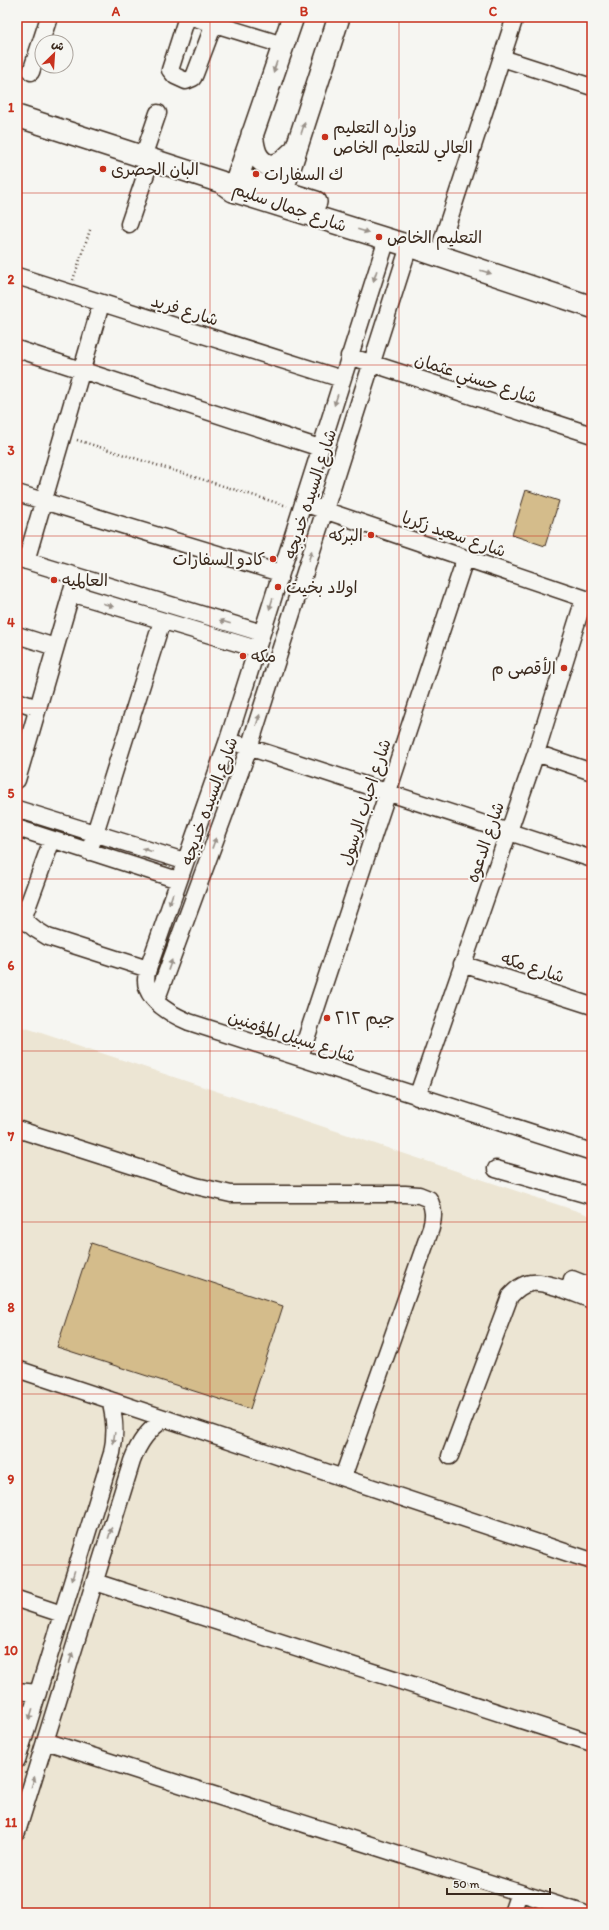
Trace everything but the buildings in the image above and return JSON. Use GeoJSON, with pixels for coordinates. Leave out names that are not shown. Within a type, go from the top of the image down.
{"type":"FeatureCollection","features":[{"type":"Feature","properties":{"kind":"main road"},"geometry":{"type":"LineString","coordinates":[[231,184],[252,134],[293,17]]}},
{"type":"Feature","properties":{"kind":"main road"},"geometry":{"type":"LineString","coordinates":[[280,199],[339,17]]}},
{"type":"Feature","properties":{"kind":"main road","name":"شارع جمال سليم"},"geometry":{"type":"LineString","coordinates":[[17,116],[280,199],[442,241],[592,292]]}},
{"type":"Feature","properties":{"kind":"main road"},"geometry":{"type":"LineString","coordinates":[[252,134],[255,153],[258,159],[270,166],[282,163],[295,150]]}},
{"type":"Feature","properties":{"kind":"main road","name":"شارع جمال سليم"},"geometry":{"type":"LineString","coordinates":[[280,199],[387,239],[592,307]]}},
{"type":"Feature","properties":{"kind":"street"},"geometry":{"type":"LineString","coordinates":[[31,72],[49,17]]}},
{"type":"Feature","properties":{"kind":"street"},"geometry":{"type":"LineString","coordinates":[[187,17],[170,70],[175,76],[186,80],[193,78],[214,24]]}},
{"type":"Feature","properties":{"kind":"street"},"geometry":{"type":"LineString","coordinates":[[192,17],[283,45]]}},
{"type":"Feature","properties":{"kind":"street"},"geometry":{"type":"LineString","coordinates":[[442,241],[515,17]]}},
{"type":"Feature","properties":{"kind":"street"},"geometry":{"type":"LineString","coordinates":[[502,58],[592,87]]}},
{"type":"Feature","properties":{"kind":"street"},"geometry":{"type":"LineString","coordinates":[[129,224],[158,113]]}},
{"type":"Feature","properties":{"kind":"street","name":"شارع السيده خديجه"},"geometry":{"type":"LineString","coordinates":[[148,969],[184,861],[228,740],[387,239]]}},
{"type":"Feature","properties":{"kind":"street","name":"شارع السيده خديجه"},"geometry":{"type":"LineString","coordinates":[[156,1002],[249,748],[409,246]]}},
{"type":"Feature","properties":{"kind":"street","name":"شارع فريد"},"geometry":{"type":"LineString","coordinates":[[17,276],[101,304],[342,379]]}},
{"type":"Feature","properties":{"kind":"street"},"geometry":{"type":"LineString","coordinates":[[101,304],[43,502],[21,559],[262,633]]}},
{"type":"Feature","properties":{"kind":"street"},"geometry":{"type":"LineString","coordinates":[[17,349],[320,448]]}},
{"type":"Feature","properties":{"kind":"street","name":"شارع حسني عثمان"},"geometry":{"type":"LineString","coordinates":[[349,356],[592,435]]}},
{"type":"Feature","properties":{"kind":"street"},"geometry":{"type":"LineString","coordinates":[[17,493],[280,573]]}},
{"type":"Feature","properties":{"kind":"street","name":"شارع سعيد زكريا"},"geometry":{"type":"LineString","coordinates":[[302,506],[325,510],[588,600]]}},
{"type":"Feature","properties":{"kind":"street","name":"شارع احباب الرسول"},"geometry":{"type":"LineString","coordinates":[[300,1057],[465,558]]}},
{"type":"Feature","properties":{"kind":"street"},"geometry":{"type":"LineString","coordinates":[[18,771],[76,577]]}},
{"type":"Feature","properties":{"kind":"street"},"geometry":{"type":"LineString","coordinates":[[71,593],[257,649]]}},
{"type":"Feature","properties":{"kind":"street","name":"شارع الدعوه"},"geometry":{"type":"LineString","coordinates":[[417,1097],[588,600]]}},
{"type":"Feature","properties":{"kind":"street"},"geometry":{"type":"LineString","coordinates":[[89,852],[162,621]]}},
{"type":"Feature","properties":{"kind":"street"},"geometry":{"type":"LineString","coordinates":[[17,635],[56,647]]}},
{"type":"Feature","properties":{"kind":"street"},"geometry":{"type":"LineString","coordinates":[[17,701],[38,708]]}},
{"type":"Feature","properties":{"kind":"street"},"geometry":{"type":"LineString","coordinates":[[228,740],[592,859]]}},
{"type":"Feature","properties":{"kind":"street"},"geometry":{"type":"LineString","coordinates":[[536,753],[592,772]]}},
{"type":"Feature","properties":{"kind":"street"},"geometry":{"type":"LineString","coordinates":[[17,809],[184,861]]}},
{"type":"Feature","properties":{"kind":"street"},"geometry":{"type":"LineString","coordinates":[[17,828],[178,880]]}},
{"type":"Feature","properties":{"kind":"street"},"geometry":{"type":"LineString","coordinates":[[52,840],[20,917],[48,937],[148,969]]}},
{"type":"Feature","properties":{"kind":"street","name":"شارع مكه"},"geometry":{"type":"LineString","coordinates":[[462,964],[592,1006]]}},
{"type":"Feature","properties":{"kind":"street","name":"شارع سبيل المؤمنين"},"geometry":{"type":"LineString","coordinates":[[148,969],[145,983],[151,997],[164,1010],[189,1022],[300,1057],[417,1097],[592,1152]]}},
{"type":"Feature","properties":{"kind":"street"},"geometry":{"type":"LineString","coordinates":[[17,1129],[196,1186],[231,1194],[405,1194],[419,1195],[430,1199],[433,1207],[433,1219],[343,1477]]}},
{"type":"Feature","properties":{"kind":"street"},"geometry":{"type":"LineString","coordinates":[[496,1169],[592,1196]]}},
{"type":"Feature","properties":{"kind":"street"},"geometry":{"type":"LineString","coordinates":[[572,1279],[592,1287]]}},
{"type":"Feature","properties":{"kind":"street"},"geometry":{"type":"LineString","coordinates":[[450,1456],[510,1296],[518,1288],[531,1283],[543,1283],[592,1300]]}},
{"type":"Feature","properties":{"kind":"street"},"geometry":{"type":"LineString","coordinates":[[545,1294],[592,1310]]}},
{"type":"Feature","properties":{"kind":"street"},"geometry":{"type":"LineString","coordinates":[[17,1369],[592,1561]]}},
{"type":"Feature","properties":{"kind":"street"},"geometry":{"type":"LineString","coordinates":[[17,1760],[112,1453],[116,1434],[110,1400]]}},
{"type":"Feature","properties":{"kind":"street"},"geometry":{"type":"LineString","coordinates":[[17,1832],[137,1448],[148,1431],[164,1419]]}},
{"type":"Feature","properties":{"kind":"street"},"geometry":{"type":"LineString","coordinates":[[95,1582],[592,1743]]}},
{"type":"Feature","properties":{"kind":"street"},"geometry":{"type":"LineString","coordinates":[[17,1599],[62,1614]]}},
{"type":"Feature","properties":{"kind":"street"},"geometry":{"type":"LineString","coordinates":[[17,1691],[38,1693]]}},
{"type":"Feature","properties":{"kind":"street"},"geometry":{"type":"LineString","coordinates":[[45,1742],[584,1913]]}},
{"type":"Feature","properties":{"kind":"street"},"geometry":{"type":"LineString","coordinates":[[512,1913],[519,1893]]}},
{"type":"Feature","properties":{"kind":"path"},"geometry":{"type":"LineString","coordinates":[[68,293],[91,228]]}},
{"type":"Feature","properties":{"kind":"path"},"geometry":{"type":"LineString","coordinates":[[63,435],[302,506]]}},
{"type":"Feature","properties":{"kind":"shaded area"},"geometry":{"type":"Polygon","coordinates":[[[17,1025],[592,1216],[592,1913],[17,1913],[17,1025]]]}},
{"type":"Feature","properties":{"kind":"place","name":"وزاره التعليم العالي للتعليم الخاص"},"geometry":{"type":"Point","coordinates":[325,137]}},
{"type":"Feature","properties":{"kind":"place","name":"البان الحصرى"},"geometry":{"type":"Point","coordinates":[103,169]}},
{"type":"Feature","properties":{"kind":"place","name":"ك السفارات"},"geometry":{"type":"Point","coordinates":[256,174]}},
{"type":"Feature","properties":{"kind":"place","name":"التعليم الخاص"},"geometry":{"type":"Point","coordinates":[379,237]}},
{"type":"Feature","properties":{"kind":"place","name":"البركه"},"geometry":{"type":"Point","coordinates":[371,535]}},
{"type":"Feature","properties":{"kind":"place","name":"كادو السفارات"},"geometry":{"type":"Point","coordinates":[273,559]}},
{"type":"Feature","properties":{"kind":"place","name":"العالميه"},"geometry":{"type":"Point","coordinates":[54,580]}},
{"type":"Feature","properties":{"kind":"place","name":"اولاد بخيت"},"geometry":{"type":"Point","coordinates":[278,587]}},
{"type":"Feature","properties":{"kind":"place","name":"مكه"},"geometry":{"type":"Point","coordinates":[243,656]}},
{"type":"Feature","properties":{"kind":"place","name":"الأقصى م"},"geometry":{"type":"Point","coordinates":[564,668]}},
{"type":"Feature","properties":{"kind":"place","name":"جيم ٢١٢"},"geometry":{"type":"Point","coordinates":[327,1018]}}]}
